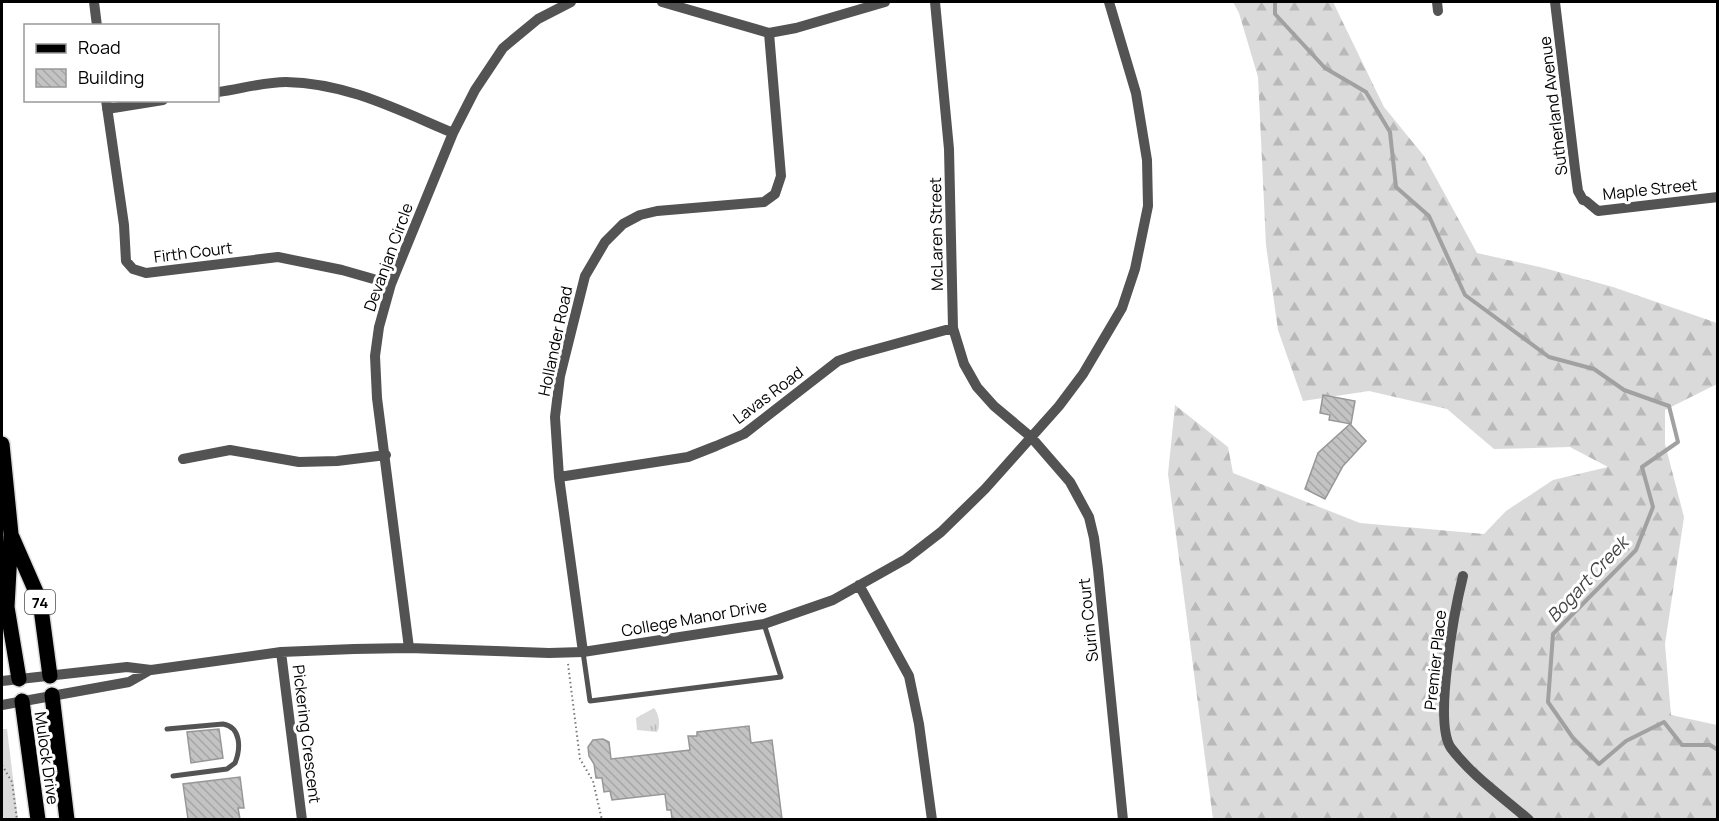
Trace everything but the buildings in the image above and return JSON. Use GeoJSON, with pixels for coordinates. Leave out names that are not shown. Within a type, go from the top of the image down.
{"type":"FeatureCollection","features":[{"type":"Feature","properties":{"kind":"main road","name":"74"},"geometry":{"type":"LineString","coordinates":[[2,444],[11,534],[7,607],[18,679]]}},
{"type":"Feature","properties":{"kind":"main road","name":"74"},"geometry":{"type":"LineString","coordinates":[[11,534],[40,601],[50,676]]}},
{"type":"Feature","properties":{"kind":"main road","name":"Mulock Drive"},"geometry":{"type":"LineString","coordinates":[[52,695],[67,819]]}},
{"type":"Feature","properties":{"kind":"main road","name":"Mulock Drive"},"geometry":{"type":"LineString","coordinates":[[21,701],[38,819]]}},
{"type":"Feature","properties":{"kind":"street"},"geometry":{"type":"LineString","coordinates":[[94,2],[96,24]]}},
{"type":"Feature","properties":{"kind":"street","name":"Devanjan Circle"},"geometry":{"type":"LineString","coordinates":[[409,648],[377,398],[375,356],[379,327],[391,284],[453,133],[475,90],[503,48],[538,19],[571,2]]}},
{"type":"Feature","properties":{"kind":"street"},"geometry":{"type":"LineString","coordinates":[[662,2],[769,33],[796,28],[885,2]]}},
{"type":"Feature","properties":{"kind":"street","name":"McLaren Street"},"geometry":{"type":"LineString","coordinates":[[935,2],[949,149],[953,328],[964,364],[977,387],[994,406],[1031,437]]}},
{"type":"Feature","properties":{"kind":"street","name":"College Manor Drive"},"geometry":{"type":"LineString","coordinates":[[2,681],[127,667],[151,670],[281,652],[409,648],[583,652],[764,624],[833,600],[906,559],[941,532],[985,489],[1059,406],[1083,374],[1122,308],[1135,269],[1148,206],[1147,160],[1136,93],[1109,2]]}},
{"type":"Feature","properties":{"kind":"street","name":"Sutherland Avenue"},"geometry":{"type":"LineString","coordinates":[[1556,2],[1578,191],[1582,200],[1588,202]]}},
{"type":"Feature","properties":{"kind":"street","name":"Hollander Road"},"geometry":{"type":"LineString","coordinates":[[583,652],[560,477],[555,417],[560,376],[585,276],[605,242],[623,224],[649,213],[764,202],[775,195],[781,176],[769,33]]}},
{"type":"Feature","properties":{"kind":"street"},"geometry":{"type":"LineString","coordinates":[[219,92],[284,82],[319,85],[356,92],[453,133]]}},
{"type":"Feature","properties":{"kind":"street"},"geometry":{"type":"LineString","coordinates":[[106,105],[140,102]]}},
{"type":"Feature","properties":{"kind":"street","name":"Firth Court"},"geometry":{"type":"LineString","coordinates":[[106,105],[124,225],[126,261],[133,269],[146,273],[278,257],[342,270],[391,284]]}},
{"type":"Feature","properties":{"kind":"street","name":"Maple Street"},"geometry":{"type":"LineString","coordinates":[[1588,202],[1598,211],[1718,197]]}},
{"type":"Feature","properties":{"kind":"street","name":"Lavas Road"},"geometry":{"type":"LineString","coordinates":[[560,477],[688,457],[744,434],[838,361],[953,328]]}},
{"type":"Feature","properties":{"kind":"street","name":"Surin Court"},"geometry":{"type":"LineString","coordinates":[[1031,437],[1070,482],[1089,517],[1094,538],[1123,819]]}},
{"type":"Feature","properties":{"kind":"street"},"geometry":{"type":"LineString","coordinates":[[183,459],[230,450],[299,462],[337,461],[386,455]]}},
{"type":"Feature","properties":{"kind":"street","name":"Premier Place"},"geometry":{"type":"LineString","coordinates":[[1463,576],[1455,607],[1443,708],[1445,732],[1450,747],[1469,768],[1529,819]]}},
{"type":"Feature","properties":{"kind":"street"},"geometry":{"type":"LineString","coordinates":[[859,585],[909,676],[919,724],[932,819]]}},
{"type":"Feature","properties":{"kind":"street","name":"Pickering Crescent"},"geometry":{"type":"LineString","coordinates":[[281,652],[302,819]]}},
{"type":"Feature","properties":{"kind":"street","name":"College Manor Drive"},"geometry":{"type":"LineString","coordinates":[[2,705],[129,682],[151,670]]}},
{"type":"Feature","properties":{"kind":"lane"},"geometry":{"type":"LineString","coordinates":[[583,652],[590,701],[782,677],[764,624]]}},
{"type":"Feature","properties":{"kind":"lane"},"geometry":{"type":"LineString","coordinates":[[167,729],[229,725],[235,730],[239,747],[235,763],[227,769],[172,776]]}},
{"type":"Feature","properties":{"kind":"path"},"geometry":{"type":"LineString","coordinates":[[566,653],[580,759],[593,781],[602,819]]}},
{"type":"Feature","properties":{"kind":"path"},"geometry":{"type":"LineString","coordinates":[[2,765],[12,782],[17,819]]}},
{"type":"Feature","properties":{"kind":"green space"},"geometry":{"type":"Polygon","coordinates":[[[1233,2],[1333,2],[1384,107],[1424,156],[1477,253],[1613,287],[1717,323],[1717,386],[1665,410],[1665,444],[1684,517],[1665,644],[1671,715],[1717,725],[1717,819],[1213,819],[1168,474],[1175,405],[1228,447],[1233,473],[1360,523],[1484,534],[1506,511],[1553,480],[1608,467],[1570,447],[1494,449],[1447,409],[1369,391],[1303,401],[1278,330],[1266,245],[1258,77],[1239,13],[1233,2]]]}},
{"type":"Feature","properties":{"kind":"green space"},"geometry":{"type":"Polygon","coordinates":[[[654,708],[659,720],[657,732],[637,730],[636,718],[654,708]]]}},
{"type":"Feature","properties":{"kind":"green space"},"geometry":{"type":"Polygon","coordinates":[[[2,729],[7,729],[18,819],[2,819],[2,729]]]}},
{"type":"Feature","properties":{"kind":"waterway","name":"Bogart Creek"},"geometry":{"type":"LineString","coordinates":[[1275,2],[1275,14],[1325,68],[1366,92],[1390,132],[1396,187],[1429,216],[1465,295],[1549,357],[1594,369],[1624,390],[1669,406],[1678,442],[1642,467],[1653,507],[1636,550],[1553,634],[1548,702],[1573,738],[1599,764],[1626,741],[1664,722],[1682,745],[1710,745],[1718,750]]}}]}
